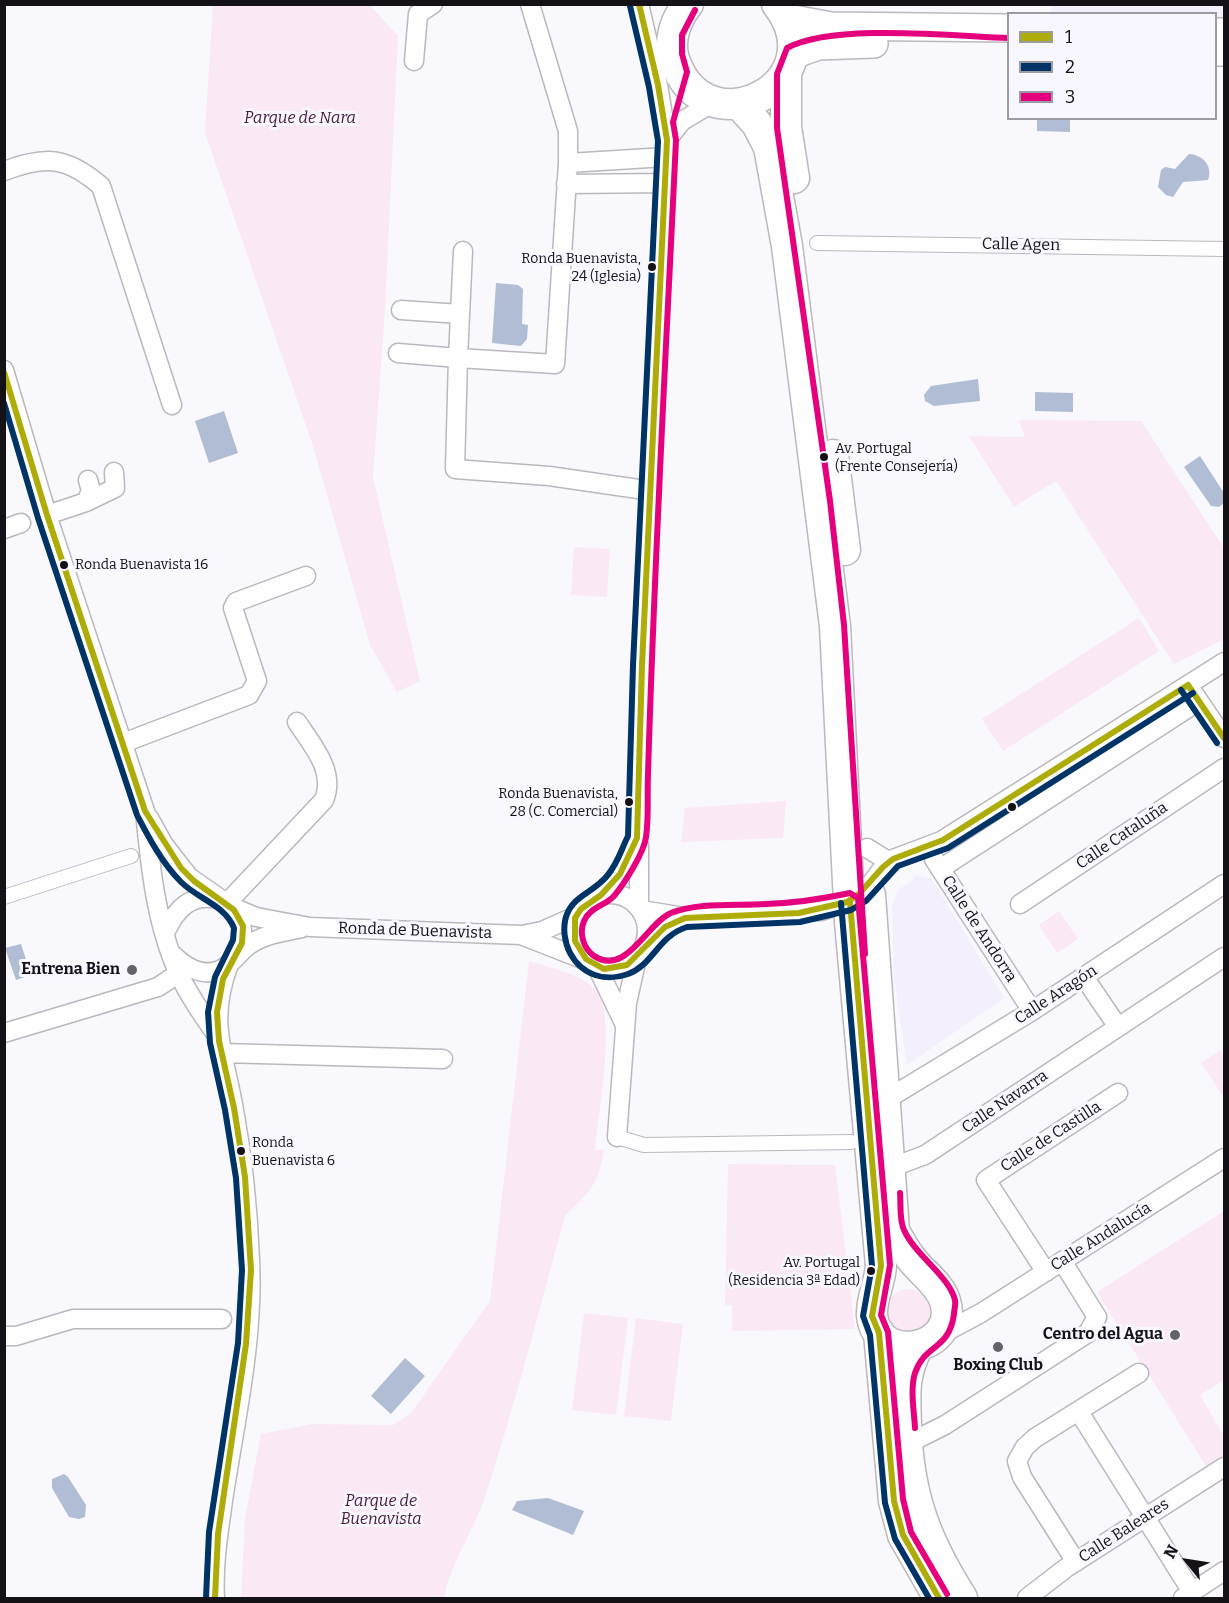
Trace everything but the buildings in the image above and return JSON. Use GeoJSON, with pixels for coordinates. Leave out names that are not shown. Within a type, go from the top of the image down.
{"type":"FeatureCollection","features":[{"type":"Feature","properties":{"kind":"main road"},"geometry":{"type":"LineString","coordinates":[[688,4],[681,13],[673,33],[676,63],[687,85],[699,95],[727,104],[757,124],[769,147],[787,246],[835,626],[884,1101],[894,1231],[912,1260],[939,1293],[946,1315],[907,1369],[904,1383],[906,1444],[913,1497],[932,1546],[962,1599]]}},
{"type":"Feature","properties":{"kind":"main road"},"geometry":{"type":"LineString","coordinates":[[783,11],[831,26],[1007,28]]}},
{"type":"Feature","properties":{"kind":"main road"},"geometry":{"type":"LineString","coordinates":[[783,11],[793,36],[786,127],[839,500],[878,855],[863,894],[881,1266],[872,1316],[879,1333],[890,1477],[894,1501],[903,1535],[939,1599]]}},
{"type":"Feature","properties":{"kind":"main road"},"geometry":{"type":"LineString","coordinates":[[727,104],[766,95],[789,65],[818,46],[852,43],[1007,47]]}},
{"type":"Feature","properties":{"kind":"main road"},"geometry":{"type":"LineString","coordinates":[[878,1292],[886,1282],[897,1276],[916,1275],[939,1293]]}},
{"type":"Feature","properties":{"kind":"main road"},"geometry":{"type":"LineString","coordinates":[[879,1333],[895,1346],[927,1342]]}},
{"type":"Feature","properties":{"kind":"street"},"geometry":{"type":"LineString","coordinates":[[414,61],[418,14],[433,4]]}},
{"type":"Feature","properties":{"kind":"street"},"geometry":{"type":"LineString","coordinates":[[398,353],[555,364],[568,131],[530,4]]}},
{"type":"Feature","properties":{"kind":"street"},"geometry":{"type":"LineString","coordinates":[[640,4],[666,140]]}},
{"type":"Feature","properties":{"kind":"street"},"geometry":{"type":"LineString","coordinates":[[640,4],[676,63],[666,140],[652,491],[642,665],[637,838],[640,908],[647,924],[626,1026],[617,1137],[644,1145],[852,1142]]}},
{"type":"Feature","properties":{"kind":"street"},"geometry":{"type":"LineString","coordinates":[[568,163],[666,140],[682,121],[727,104]]}},
{"type":"Feature","properties":{"kind":"street"},"geometry":{"type":"LineString","coordinates":[[4,171],[43,159],[64,162],[85,173],[101,186],[172,405]]}},
{"type":"Feature","properties":{"kind":"street"},"geometry":{"type":"LineString","coordinates":[[566,184],[666,183]]}},
{"type":"Feature","properties":{"kind":"street","name":"Calle Agen"},"geometry":{"type":"LineString","coordinates":[[817,243],[1224,249]]}},
{"type":"Feature","properties":{"kind":"street"},"geometry":{"type":"LineString","coordinates":[[464,251],[455,469],[549,476],[652,491]]}},
{"type":"Feature","properties":{"kind":"street"},"geometry":{"type":"LineString","coordinates":[[401,310],[460,314]]}},
{"type":"Feature","properties":{"kind":"street","name":"Ronda de Buenavista"},"geometry":{"type":"LineString","coordinates":[[4,370],[47,515],[145,811],[164,845],[181,867],[200,886],[226,903],[243,932],[242,945],[233,960],[217,1004],[220,1045],[234,1110],[245,1190],[250,1292],[243,1373],[218,1536],[215,1599]]}},
{"type":"Feature","properties":{"kind":"street"},"geometry":{"type":"LineString","coordinates":[[47,515],[111,492],[116,483],[114,472]]}},
{"type":"Feature","properties":{"kind":"street"},"geometry":{"type":"LineString","coordinates":[[86,502],[91,491],[88,480]]}},
{"type":"Feature","properties":{"kind":"street"},"geometry":{"type":"LineString","coordinates":[[123,743],[249,695],[257,681],[233,608],[236,602],[306,576]]}},
{"type":"Feature","properties":{"kind":"street"},"geometry":{"type":"LineString","coordinates":[[878,855],[927,847],[941,841],[1224,662]]}},
{"type":"Feature","properties":{"kind":"street"},"geometry":{"type":"LineString","coordinates":[[1188,685],[1224,738]]}},
{"type":"Feature","properties":{"kind":"street"},"geometry":{"type":"LineString","coordinates":[[940,869],[1199,701]]}},
{"type":"Feature","properties":{"kind":"street"},"geometry":{"type":"LineString","coordinates":[[226,903],[324,800],[329,787],[325,768],[297,722]]}},
{"type":"Feature","properties":{"kind":"street","name":"Calle Cataluña"},"geometry":{"type":"LineString","coordinates":[[1020,904],[1224,768]]}},
{"type":"Feature","properties":{"kind":"street","name":"Ronda de Buenavista"},"geometry":{"type":"LineString","coordinates":[[145,811],[149,854],[165,933],[183,984],[220,1045]]}},
{"type":"Feature","properties":{"kind":"street"},"geometry":{"type":"LineString","coordinates":[[603,895],[626,864],[637,838]]}},
{"type":"Feature","properties":{"kind":"street","name":"Calle de Andorra"},"geometry":{"type":"LineString","coordinates":[[927,847],[1032,1011]]}},
{"type":"Feature","properties":{"kind":"street"},"geometry":{"type":"LineString","coordinates":[[4,897],[131,856]]}},
{"type":"Feature","properties":{"kind":"street","name":"Calle Aragón"},"geometry":{"type":"LineString","coordinates":[[884,1101],[1032,1011],[1224,884]]}},
{"type":"Feature","properties":{"kind":"street"},"geometry":{"type":"LineString","coordinates":[[591,963],[609,969],[626,966],[640,953],[656,932],[686,918],[822,910],[863,894]]}},
{"type":"Feature","properties":{"kind":"street"},"geometry":{"type":"LineString","coordinates":[[626,1026],[591,963],[576,948],[573,933],[576,916],[591,898],[603,895],[624,897],[640,908],[672,913],[686,918]]}},
{"type":"Feature","properties":{"kind":"street","name":"Ronda de Buenavista"},"geometry":{"type":"LineString","coordinates":[[165,933],[172,918],[189,901],[202,897],[226,903],[256,916],[310,927],[520,935],[542,931],[576,916]]}},
{"type":"Feature","properties":{"kind":"street","name":"Ronda de Buenavista"},"geometry":{"type":"LineString","coordinates":[[172,954],[191,969],[203,972],[223,968],[264,937],[310,927]]}},
{"type":"Feature","properties":{"kind":"street","name":"Ronda de Buenavista"},"geometry":{"type":"LineString","coordinates":[[520,935],[591,963]]}},
{"type":"Feature","properties":{"kind":"street","name":"Calle Navarra"},"geometry":{"type":"LineString","coordinates":[[888,1165],[898,1165],[925,1155],[1224,957]]}},
{"type":"Feature","properties":{"kind":"street"},"geometry":{"type":"LineString","coordinates":[[1084,977],[1118,1027]]}},
{"type":"Feature","properties":{"kind":"street"},"geometry":{"type":"LineString","coordinates":[[4,1033],[158,987],[170,980]]}},
{"type":"Feature","properties":{"kind":"street"},"geometry":{"type":"LineString","coordinates":[[220,1045],[443,1059]]}},
{"type":"Feature","properties":{"kind":"street","name":"Calle de Castilla"},"geometry":{"type":"LineString","coordinates":[[1046,1272],[986,1179],[1118,1093]]}},
{"type":"Feature","properties":{"kind":"street","name":"Calle Andalucía"},"geometry":{"type":"LineString","coordinates":[[927,1342],[977,1315],[1224,1158]]}},
{"type":"Feature","properties":{"kind":"street"},"geometry":{"type":"LineString","coordinates":[[906,1444],[945,1425],[1088,1333],[1097,1317],[1062,1261]]}},
{"type":"Feature","properties":{"kind":"street"},"geometry":{"type":"LineString","coordinates":[[939,1293],[977,1315]]}},
{"type":"Feature","properties":{"kind":"street"},"geometry":{"type":"LineString","coordinates":[[4,1336],[16,1336],[73,1319],[222,1319]]}},
{"type":"Feature","properties":{"kind":"street"},"geometry":{"type":"LineString","coordinates":[[1076,1562],[1022,1477],[1017,1461],[1025,1447],[1035,1438],[1139,1373]]}},
{"type":"Feature","properties":{"kind":"street"},"geometry":{"type":"LineString","coordinates":[[1079,1412],[1145,1518],[1187,1595],[1224,1571]]}},
{"type":"Feature","properties":{"kind":"street","name":"Calle Baleares"},"geometry":{"type":"LineString","coordinates":[[1027,1599],[1076,1562],[1224,1467]]}},
{"type":"Feature","properties":{"kind":"shaded area"},"geometry":{"type":"Polygon","coordinates":[[[1051,5],[1224,5],[1224,20],[1217,19],[1217,12],[1051,12],[1051,5]]]}},
{"type":"Feature","properties":{"kind":"shaded area"},"geometry":{"type":"Polygon","coordinates":[[[915,875],[932,879],[1004,998],[907,1065],[894,978],[892,906],[898,890],[913,880],[915,875]]]}},
{"type":"Feature","properties":{"kind":"green space","name":"Parque de Nara"},"geometry":{"type":"Polygon","coordinates":[[[213,5],[370,5],[398,36],[385,310],[373,477],[420,681],[397,692],[370,645],[312,443],[205,133],[213,5]]]}},
{"type":"Feature","properties":{"kind":"green space"},"geometry":{"type":"Polygon","coordinates":[[[1019,420],[1141,421],[1224,548],[1224,639],[1174,664],[1056,481],[1014,507],[969,436],[1025,437],[1019,420]]]}},
{"type":"Feature","properties":{"kind":"green space"},"geometry":{"type":"Polygon","coordinates":[[[574,547],[610,549],[607,597],[571,595],[574,547]]]}},
{"type":"Feature","properties":{"kind":"green space"},"geometry":{"type":"Polygon","coordinates":[[[1139,618],[1159,651],[1003,751],[982,719],[1139,618]]]}},
{"type":"Feature","properties":{"kind":"green space"},"geometry":{"type":"Polygon","coordinates":[[[786,801],[783,838],[681,842],[685,808],[786,801]]]}},
{"type":"Feature","properties":{"kind":"green space"},"geometry":{"type":"Polygon","coordinates":[[[1059,911],[1078,939],[1057,953],[1039,925],[1059,911]]]}},
{"type":"Feature","properties":{"kind":"green space","name":"Parque de Buenavista"},"geometry":{"type":"Polygon","coordinates":[[[529,961],[583,980],[596,991],[602,1004],[606,1044],[595,1150],[604,1150],[599,1172],[592,1187],[565,1216],[527,1357],[485,1497],[457,1559],[444,1598],[241,1598],[245,1518],[261,1434],[313,1424],[393,1425],[411,1413],[490,1301],[529,961]]]}},
{"type":"Feature","properties":{"kind":"green space"},"geometry":{"type":"Polygon","coordinates":[[[1220,1050],[1224,1058],[1224,1098],[1201,1063],[1220,1050]]]}},
{"type":"Feature","properties":{"kind":"green space"},"geometry":{"type":"Polygon","coordinates":[[[728,1164],[835,1165],[855,1329],[732,1331],[732,1305],[725,1305],[728,1164]]]}},
{"type":"Feature","properties":{"kind":"green space","name":"Centro del Agua"},"geometry":{"type":"Polygon","coordinates":[[[1224,1211],[1224,1380],[1200,1395],[1224,1436],[1224,1458],[1208,1469],[1097,1292],[1224,1211]]]}},
{"type":"Feature","properties":{"kind":"green space"},"geometry":{"type":"Polygon","coordinates":[[[908,1289],[923,1296],[930,1311],[923,1326],[908,1333],[893,1326],[886,1311],[893,1296],[908,1289]]]}},
{"type":"Feature","properties":{"kind":"green space"},"geometry":{"type":"Polygon","coordinates":[[[584,1313],[628,1318],[616,1415],[572,1410],[584,1313]]]}},
{"type":"Feature","properties":{"kind":"green space"},"geometry":{"type":"Polygon","coordinates":[[[636,1318],[683,1324],[671,1421],[624,1416],[636,1318]]]}},
{"type":"Feature","properties":{"kind":"water"},"geometry":{"type":"Polygon","coordinates":[[[1037,120],[1070,120],[1070,132],[1037,131],[1037,120]]]}},
{"type":"Feature","properties":{"kind":"water"},"geometry":{"type":"Polygon","coordinates":[[[1189,154],[1206,162],[1209,171],[1208,180],[1183,182],[1173,197],[1166,195],[1158,187],[1161,170],[1165,167],[1175,169],[1189,154]]]}},
{"type":"Feature","properties":{"kind":"water"},"geometry":{"type":"Polygon","coordinates":[[[496,283],[518,285],[523,289],[522,324],[528,325],[527,339],[521,346],[492,343],[496,283]]]}},
{"type":"Feature","properties":{"kind":"water"},"geometry":{"type":"Polygon","coordinates":[[[978,379],[980,401],[934,406],[925,401],[924,395],[931,386],[978,379]]]}},
{"type":"Feature","properties":{"kind":"water"},"geometry":{"type":"Polygon","coordinates":[[[1035,392],[1073,393],[1073,412],[1035,411],[1035,392]]]}},
{"type":"Feature","properties":{"kind":"water"},"geometry":{"type":"Polygon","coordinates":[[[224,411],[238,453],[209,463],[195,421],[224,411]]]}},
{"type":"Feature","properties":{"kind":"water"},"geometry":{"type":"Polygon","coordinates":[[[1200,456],[1224,493],[1224,503],[1219,507],[1211,506],[1184,467],[1200,456]]]}},
{"type":"Feature","properties":{"kind":"water"},"geometry":{"type":"Polygon","coordinates":[[[21,944],[31,975],[16,980],[5,948],[21,944]]]}},
{"type":"Feature","properties":{"kind":"water"},"geometry":{"type":"Polygon","coordinates":[[[405,1358],[425,1376],[391,1414],[371,1396],[405,1358]]]}},
{"type":"Feature","properties":{"kind":"water"},"geometry":{"type":"Polygon","coordinates":[[[64,1474],[86,1505],[85,1517],[79,1519],[69,1517],[52,1488],[52,1479],[64,1474]]]}},
{"type":"Feature","properties":{"kind":"water"},"geometry":{"type":"Polygon","coordinates":[[[548,1498],[584,1511],[573,1535],[512,1510],[517,1501],[548,1498]]]}},
{"type":"Feature","properties":{"kind":"transit line","name":"1"},"geometry":{"type":"LineString","coordinates":[[639,4],[658,85],[667,140],[642,665],[637,838],[620,874],[601,895],[581,909],[575,918],[575,941],[586,959],[604,969],[627,965],[665,927],[685,918],[799,913],[847,902],[859,894],[893,859],[943,840],[1188,685]]}},
{"type":"Feature","properties":{"kind":"transit line","name":"2"},"geometry":{"type":"LineString","coordinates":[[630,6],[649,87],[658,141],[633,665],[628,836],[611,871],[600,883],[576,901],[566,917],[564,926],[566,944],[575,960],[586,971],[597,976],[622,976],[637,970],[662,943],[677,931],[687,927],[800,922],[851,910],[866,901],[898,866],[948,848],[1193,693]]}},
{"type":"Feature","properties":{"kind":"transit line","name":"3"},"geometry":{"type":"LineString","coordinates":[[695,10],[682,35],[682,54],[687,72],[673,122],[676,140],[657,537],[646,837],[638,860],[628,876],[614,896],[587,916],[582,935],[587,949],[594,956],[606,961],[616,960],[636,946],[662,919],[671,913],[693,907],[787,903],[850,893],[858,898],[890,1265],[881,1315],[888,1332],[903,1499],[911,1532],[947,1594]]}},
{"type":"Feature","properties":{"kind":"transit line","name":"3"},"geometry":{"type":"LineString","coordinates":[[865,954],[844,625],[830,501],[777,128],[777,74],[787,48],[808,40],[863,33],[1007,38]]}},
{"type":"Feature","properties":{"kind":"transit line","name":"1"},"geometry":{"type":"LineString","coordinates":[[4,372],[47,515],[145,811],[181,868],[194,881],[234,910],[243,926],[242,943],[223,979],[217,1012],[219,1041],[234,1108],[245,1177],[251,1270],[246,1344],[218,1534],[215,1598]]}},
{"type":"Feature","properties":{"kind":"transit line","name":"2"},"geometry":{"type":"LineString","coordinates":[[4,403],[38,518],[137,815],[156,850],[174,875],[188,888],[218,908],[230,920],[234,928],[233,940],[215,977],[208,1012],[210,1043],[225,1110],[236,1178],[242,1270],[238,1343],[209,1532],[206,1598]]}},
{"type":"Feature","properties":{"kind":"transit line","name":"1"},"geometry":{"type":"LineString","coordinates":[[1188,685],[1224,738]]}},
{"type":"Feature","properties":{"kind":"transit line","name":"2"},"geometry":{"type":"LineString","coordinates":[[1181,690],[1217,743]]}},
{"type":"Feature","properties":{"kind":"transit line","name":"1"},"geometry":{"type":"LineString","coordinates":[[850,902],[881,1266],[872,1316],[879,1333],[894,1501],[903,1535],[939,1598]]}},
{"type":"Feature","properties":{"kind":"transit line","name":"2"},"geometry":{"type":"LineString","coordinates":[[841,903],[872,1266],[863,1316],[870,1335],[885,1503],[895,1539],[929,1598]]}},
{"type":"Feature","properties":{"kind":"transit line","name":"3"},"geometry":{"type":"LineString","coordinates":[[900,1193],[904,1230],[916,1248],[946,1282],[955,1302],[954,1314],[947,1335],[919,1363],[915,1373],[913,1393],[915,1428]]}},
{"type":"Feature","properties":{"kind":"place","name":"Ronda Buenavista, 24 (Iglesia)"},"geometry":{"type":"Point","coordinates":[652,267]}},
{"type":"Feature","properties":{"kind":"place","name":"Av. Portugal (Frente Consejería)"},"geometry":{"type":"Point","coordinates":[824,457]}},
{"type":"Feature","properties":{"kind":"place","name":"Ronda Buenavista 16"},"geometry":{"type":"Point","coordinates":[64,565]}},
{"type":"Feature","properties":{"kind":"place","name":"Ronda Buenavista, 28 (C. Comercial)"},"geometry":{"type":"Point","coordinates":[629,802]}},
{"type":"Feature","properties":{"kind":"place","name":"Entrena Bien"},"geometry":{"type":"Point","coordinates":[132,970]}},
{"type":"Feature","properties":{"kind":"place","name":"Ronda Buenavista 6"},"geometry":{"type":"Point","coordinates":[241,1151]}},
{"type":"Feature","properties":{"kind":"place","name":"Av. Portugal (Residencia 3ª Edad)"},"geometry":{"type":"Point","coordinates":[871,1271]}},
{"type":"Feature","properties":{"kind":"place","name":"Centro del Agua"},"geometry":{"type":"Point","coordinates":[1175,1335]}},
{"type":"Feature","properties":{"kind":"place","name":"Boxing Club"},"geometry":{"type":"Point","coordinates":[998,1347]}}]}
